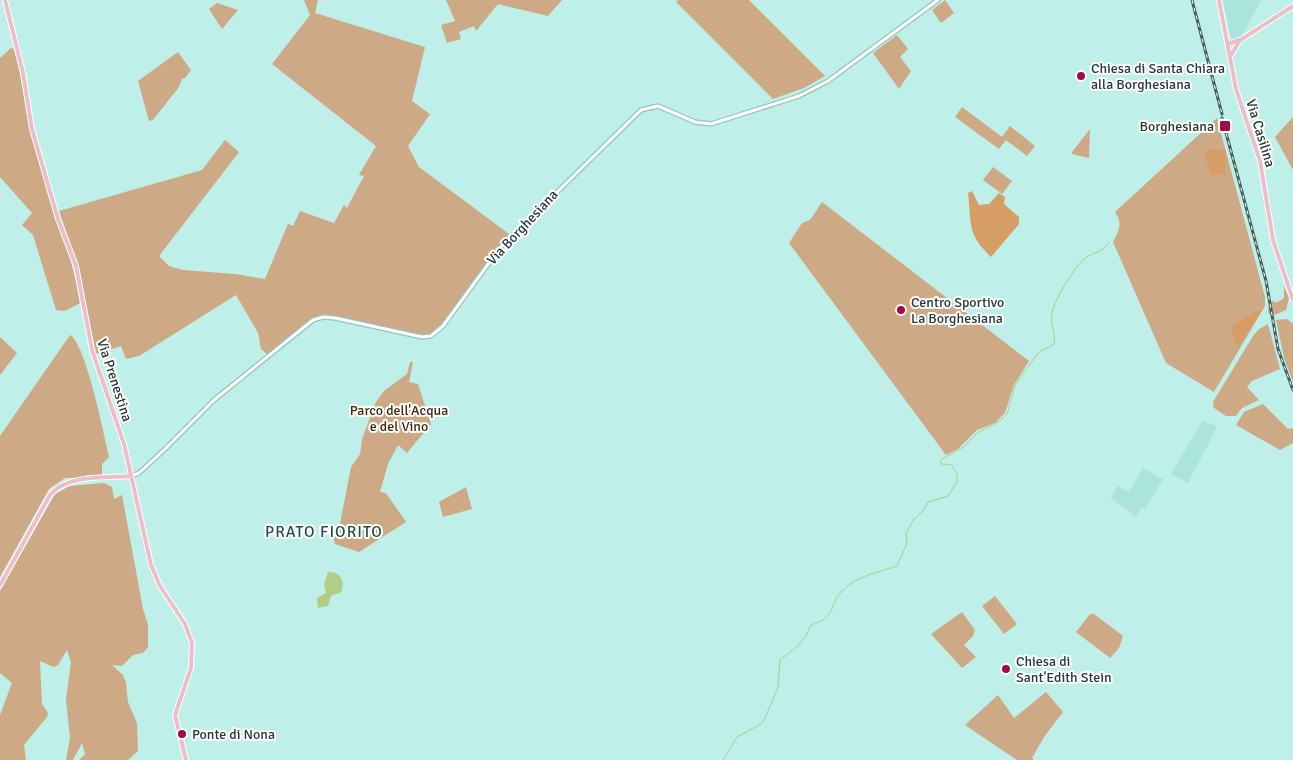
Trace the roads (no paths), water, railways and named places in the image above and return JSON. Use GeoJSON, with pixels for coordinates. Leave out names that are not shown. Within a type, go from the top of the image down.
{"type":"FeatureCollection","features":[{"type":"Feature","properties":{"kind":"main road","name":"Via Prenestina"},"geometry":{"type":"LineString","coordinates":[[5,0],[23,73],[33,131],[58,219],[76,264],[92,350],[122,436],[153,569],[160,586],[184,622],[193,646],[191,669],[176,708],[175,718],[186,760]]}},
{"type":"Feature","properties":{"kind":"main road","name":"Via Casilina"},"geometry":{"type":"LineString","coordinates":[[1219,0],[1238,94],[1260,161],[1274,243],[1293,300]]}},
{"type":"Feature","properties":{"kind":"main road"},"geometry":{"type":"LineString","coordinates":[[1228,46],[1293,6]]}},
{"type":"Feature","properties":{"kind":"main road"},"geometry":{"type":"LineString","coordinates":[[1230,57],[1236,45],[1242,39]]}},
{"type":"Feature","properties":{"kind":"main road"},"geometry":{"type":"LineString","coordinates":[[1228,46],[1236,45]]}},
{"type":"Feature","properties":{"kind":"main road"},"geometry":{"type":"LineString","coordinates":[[0,585],[50,495],[57,487],[77,481],[131,476]]}},
{"type":"Feature","properties":{"kind":"street","name":"Via Borghesiana"},"geometry":{"type":"LineString","coordinates":[[131,476],[139,473],[214,400],[311,321],[322,317],[335,318],[422,337],[434,333],[445,324],[478,275],[504,243],[641,110],[658,106],[696,122],[714,124],[802,95],[828,81],[938,0]]}},
{"type":"Feature","properties":{"kind":"waterway"},"geometry":{"type":"LineString","coordinates":[[723,760],[737,737],[761,724],[765,718],[778,687],[780,660],[797,647],[806,636],[811,625],[825,619],[837,597],[853,582],[897,566],[907,543],[906,533],[914,519],[924,510],[928,502],[948,496],[957,482],[957,475],[952,465],[941,464],[941,460],[965,446],[977,433],[1000,421],[1007,414],[1015,386],[1021,376],[1039,352],[1054,344],[1052,314],[1062,289],[1084,259],[1107,246],[1109,242]]}},
{"type":"Feature","properties":{"kind":"railway"},"geometry":{"type":"LineString","coordinates":[[1192,0],[1222,114]]}},
{"type":"Feature","properties":{"kind":"railway"},"geometry":{"type":"LineString","coordinates":[[1222,118],[1266,281],[1278,349],[1293,390]]}},
{"type":"Feature","properties":{"kind":"place","name":"Chiesa di Santa Chiara alla Borghesiana"},"geometry":{"type":"Point","coordinates":[1081,76]}},
{"type":"Feature","properties":{"kind":"place","name":"Borghesiana"},"geometry":{"type":"Point","coordinates":[1225,126]}},
{"type":"Feature","properties":{"kind":"place","name":"Centro Sportivo La Borghesiana"},"geometry":{"type":"Point","coordinates":[901,310]}},
{"type":"Feature","properties":{"kind":"place","name":"Chiesa di Sant'Edith Stein"},"geometry":{"type":"Point","coordinates":[1006,669]}},
{"type":"Feature","properties":{"kind":"place","name":"Ponte di Nona"},"geometry":{"type":"Point","coordinates":[182,734]}},
{"type":"Feature","properties":{"kind":"district","name":"PRATO FIORITO"},"geometry":{"type":"Point","coordinates":[324,531]}},
{"type":"Feature","properties":{"kind":"park label","name":"Parco dell'Acqua e del Vino"},"geometry":{"type":"Point","coordinates":[399,418]}}]}
